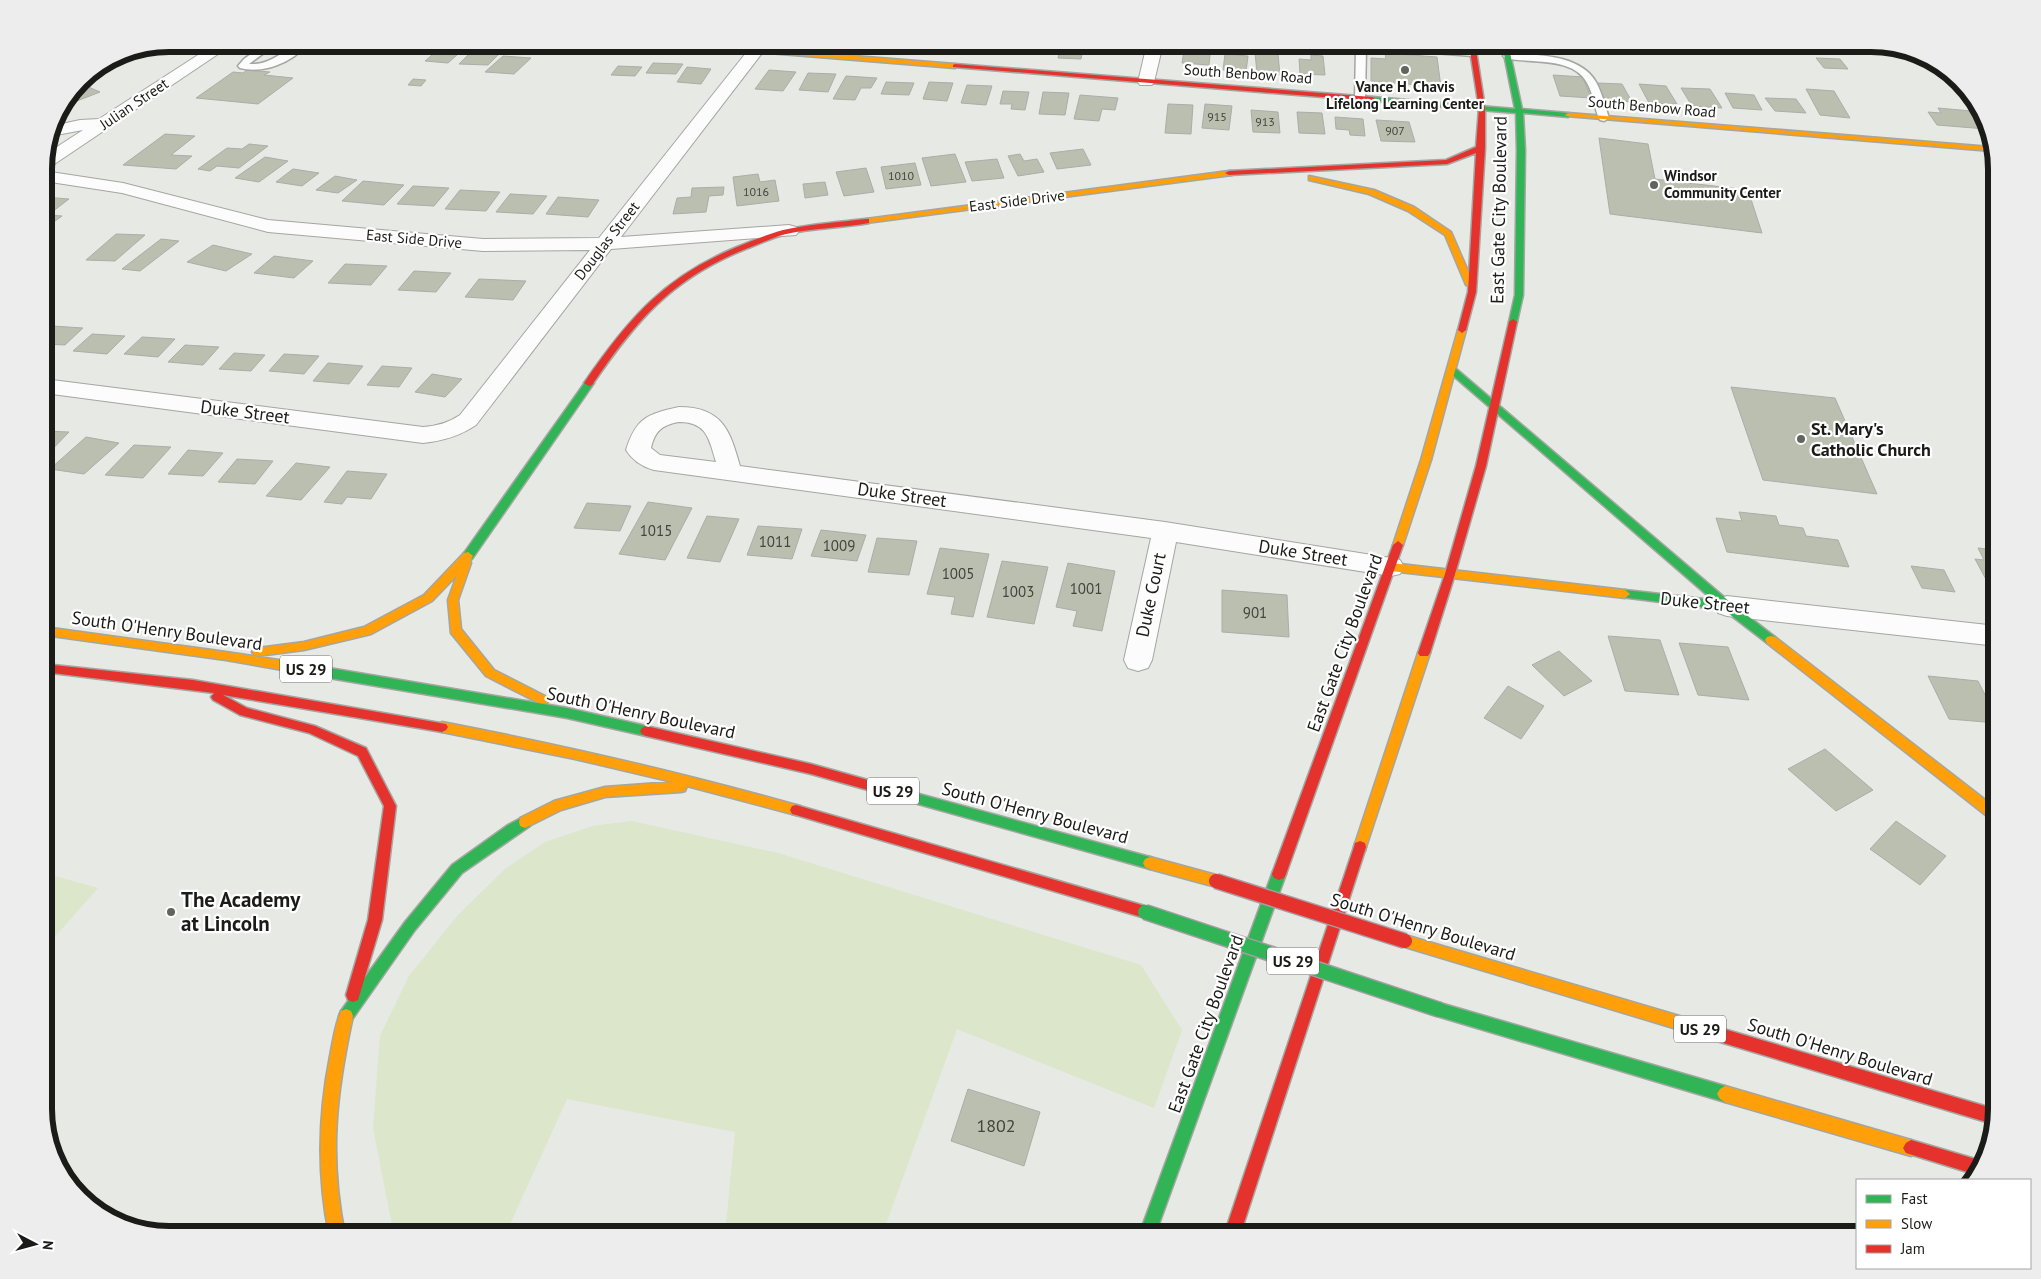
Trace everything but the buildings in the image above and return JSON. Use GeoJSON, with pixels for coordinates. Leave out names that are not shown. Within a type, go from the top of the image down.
{"type":"FeatureCollection","features":[{"type":"Feature","properties":{"kind":"main road","name":"South Benbow Road"},"geometry":{"type":"LineString","coordinates":[[814,52],[1146,82],[1986,148]]}},
{"type":"Feature","properties":{"kind":"main road","name":"East Gate City Boulevard"},"geometry":{"type":"LineString","coordinates":[[1150,1226],[1391,568],[1426,460],[1452,370],[1472,292],[1482,108],[1474,52]]}},
{"type":"Feature","properties":{"kind":"main road","name":"East Gate City Boulevard"},"geometry":{"type":"LineString","coordinates":[[1235,1226],[1450,574],[1481,466],[1495,406],[1519,295],[1521,150],[1519,111],[1507,52]]}},
{"type":"Feature","properties":{"kind":"main road"},"geometry":{"type":"LineString","coordinates":[[1246,171],[1447,162],[1481,148]]}},
{"type":"Feature","properties":{"kind":"main road"},"geometry":{"type":"LineString","coordinates":[[1246,171],[1316,178],[1371,192],[1411,208],[1448,234],[1472,292]]}},
{"type":"Feature","properties":{"kind":"main road","name":"East Side Drive"},"geometry":{"type":"LineString","coordinates":[[468,556],[595,374],[638,316],[660,294],[682,277],[711,260],[789,231],[1246,171]]}},
{"type":"Feature","properties":{"kind":"main road"},"geometry":{"type":"LineString","coordinates":[[1452,370],[1727,606],[1988,809]]}},
{"type":"Feature","properties":{"kind":"main road"},"geometry":{"type":"LineString","coordinates":[[226,656],[304,646],[367,631],[428,598],[468,556]]}},
{"type":"Feature","properties":{"kind":"main road"},"geometry":{"type":"LineString","coordinates":[[468,556],[453,600],[455,630],[490,673],[567,712]]}},
{"type":"Feature","properties":{"kind":"main road","name":"Duke Street"},"geometry":{"type":"LineString","coordinates":[[1391,568],[1727,606]]}},
{"type":"Feature","properties":{"kind":"main road","name":"South O'Henry Boulevard"},"geometry":{"type":"LineString","coordinates":[[53,632],[226,656],[567,712],[812,769],[1216,881],[1405,941],[1988,1114]]}},
{"type":"Feature","properties":{"kind":"main road","name":"US 29"},"geometry":{"type":"LineString","coordinates":[[53,669],[194,685],[361,712],[532,744],[711,785],[1145,912],[1440,1010],[1974,1166]]}},
{"type":"Feature","properties":{"kind":"main road"},"geometry":{"type":"LineString","coordinates":[[194,685],[244,712],[311,729],[362,752],[390,806],[375,920],[346,1016],[333,1069],[326,1123],[326,1175],[334,1226]]}},
{"type":"Feature","properties":{"kind":"main road"},"geometry":{"type":"LineString","coordinates":[[346,1016],[410,926],[457,869],[513,829],[558,805],[605,792],[711,785]]}},
{"type":"Feature","properties":{"kind":"street","name":"Julian Street"},"geometry":{"type":"LineString","coordinates":[[54,158],[213,52]]}},
{"type":"Feature","properties":{"kind":"street","name":"Douglas Street"},"geometry":{"type":"LineString","coordinates":[[446,432],[468,420],[755,52]]}},
{"type":"Feature","properties":{"kind":"street"},"geometry":{"type":"LineString","coordinates":[[1146,82],[1153,52]]}},
{"type":"Feature","properties":{"kind":"street"},"geometry":{"type":"LineString","coordinates":[[60,129],[80,125],[104,124]]}},
{"type":"Feature","properties":{"kind":"street","name":"East Side Drive"},"geometry":{"type":"LineString","coordinates":[[53,177],[123,188],[268,226],[483,245],[605,244],[789,231]]}},
{"type":"Feature","properties":{"kind":"street","name":"Duke Street"},"geometry":{"type":"LineString","coordinates":[[53,387],[423,435],[446,432]]}},
{"type":"Feature","properties":{"kind":"street","name":"Duke Street"},"geometry":{"type":"LineString","coordinates":[[730,472],[1164,531],[1391,568]]}},
{"type":"Feature","properties":{"kind":"street","name":"Duke Court"},"geometry":{"type":"LineString","coordinates":[[1138,660],[1164,531]]}},
{"type":"Feature","properties":{"kind":"street","name":"Duke Street"},"geometry":{"type":"LineString","coordinates":[[1727,606],[1988,635]]}},
{"type":"Feature","properties":{"kind":"lane"},"geometry":{"type":"LineString","coordinates":[[260,52],[243,66],[258,68],[274,64],[291,52]]}},
{"type":"Feature","properties":{"kind":"lane"},"geometry":{"type":"LineString","coordinates":[[1360,98],[1361,52]]}},
{"type":"Feature","properties":{"kind":"lane"},"geometry":{"type":"LineString","coordinates":[[1508,56],[1564,63],[1586,74],[1591,80],[1604,118]]}},
{"type":"Feature","properties":{"kind":"green space"},"geometry":{"type":"Polygon","coordinates":[[[631,821],[778,853],[1141,965],[1182,1030],[1154,1108],[957,1029],[885,1226],[726,1225],[735,1132],[567,1099],[509,1226],[392,1226],[373,1128],[380,1036],[409,976],[458,915],[505,869],[545,842],[593,826],[631,821]]]}},
{"type":"Feature","properties":{"kind":"green space"},"geometry":{"type":"Polygon","coordinates":[[[53,876],[98,888],[53,939],[53,876]]]}},
{"type":"Feature","properties":{"kind":"traffic: fast"},"geometry":{"type":"LineString","coordinates":[[1507,52],[1519,111],[1521,150],[1519,295],[1513,322]]}},
{"type":"Feature","properties":{"kind":"traffic: fast"},"geometry":{"type":"LineString","coordinates":[[1372,99],[1568,115]]}},
{"type":"Feature","properties":{"kind":"traffic: fast"},"geometry":{"type":"LineString","coordinates":[[1452,370],[1727,606],[1771,640]]}},
{"type":"Feature","properties":{"kind":"traffic: fast"},"geometry":{"type":"LineString","coordinates":[[468,556],[589,383]]}},
{"type":"Feature","properties":{"kind":"traffic: fast"},"geometry":{"type":"LineString","coordinates":[[1625,594],[1727,606]]}},
{"type":"Feature","properties":{"kind":"traffic: fast"},"geometry":{"type":"LineString","coordinates":[[311,670],[567,713],[646,731]]}},
{"type":"Feature","properties":{"kind":"traffic: fast"},"geometry":{"type":"LineString","coordinates":[[875,787],[1150,863]]}},
{"type":"Feature","properties":{"kind":"traffic: fast"},"geometry":{"type":"LineString","coordinates":[[346,1016],[410,926],[457,869],[525,822]]}},
{"type":"Feature","properties":{"kind":"traffic: fast"},"geometry":{"type":"LineString","coordinates":[[1150,1226],[1279,874]]}},
{"type":"Feature","properties":{"kind":"traffic: fast"},"geometry":{"type":"LineString","coordinates":[[1145,912],[1440,1010]]}},
{"type":"Feature","properties":{"kind":"traffic: fast"},"geometry":{"type":"LineString","coordinates":[[1440,1010],[1725,1094]]}},
{"type":"Feature","properties":{"kind":"traffic: slow"},"geometry":{"type":"LineString","coordinates":[[781,52],[955,66]]}},
{"type":"Feature","properties":{"kind":"traffic: slow"},"geometry":{"type":"LineString","coordinates":[[1568,115],[1986,148]]}},
{"type":"Feature","properties":{"kind":"traffic: slow"},"geometry":{"type":"LineString","coordinates":[[866,221],[1229,173]]}},
{"type":"Feature","properties":{"kind":"traffic: slow"},"geometry":{"type":"LineString","coordinates":[[1312,178],[1371,192],[1411,209],[1448,234],[1470,285]]}},
{"type":"Feature","properties":{"kind":"traffic: slow"},"geometry":{"type":"LineString","coordinates":[[1398,545],[1426,460],[1462,330]]}},
{"type":"Feature","properties":{"kind":"traffic: slow"},"geometry":{"type":"LineString","coordinates":[[258,652],[304,646],[367,631],[428,598],[468,556]]}},
{"type":"Feature","properties":{"kind":"traffic: slow"},"geometry":{"type":"LineString","coordinates":[[466,563],[453,600],[455,630],[490,673],[543,700]]}},
{"type":"Feature","properties":{"kind":"traffic: slow"},"geometry":{"type":"LineString","coordinates":[[1391,567],[1625,594]]}},
{"type":"Feature","properties":{"kind":"traffic: slow"},"geometry":{"type":"LineString","coordinates":[[53,632],[226,656],[311,670]]}},
{"type":"Feature","properties":{"kind":"traffic: slow"},"geometry":{"type":"LineString","coordinates":[[1771,640],[1988,809]]}},
{"type":"Feature","properties":{"kind":"traffic: slow"},"geometry":{"type":"LineString","coordinates":[[1360,847],[1424,653]]}},
{"type":"Feature","properties":{"kind":"traffic: slow"},"geometry":{"type":"LineString","coordinates":[[442,727],[620,764],[796,810]]}},
{"type":"Feature","properties":{"kind":"traffic: slow"},"geometry":{"type":"LineString","coordinates":[[525,822],[558,805],[605,792],[681,787]]}},
{"type":"Feature","properties":{"kind":"traffic: slow"},"geometry":{"type":"LineString","coordinates":[[1150,863],[1216,881]]}},
{"type":"Feature","properties":{"kind":"traffic: slow"},"geometry":{"type":"LineString","coordinates":[[1405,941],[1700,1029]]}},
{"type":"Feature","properties":{"kind":"traffic: slow"},"geometry":{"type":"LineString","coordinates":[[335,1226],[328,1179],[328,1125],[334,1071],[346,1016]]}},
{"type":"Feature","properties":{"kind":"traffic: slow"},"geometry":{"type":"LineString","coordinates":[[1725,1094],[1911,1148]]}},
{"type":"Feature","properties":{"kind":"traffic: jam"},"geometry":{"type":"LineString","coordinates":[[1462,330],[1472,292],[1482,108],[1473,52]]}},
{"type":"Feature","properties":{"kind":"traffic: jam"},"geometry":{"type":"LineString","coordinates":[[955,66],[1372,99]]}},
{"type":"Feature","properties":{"kind":"traffic: jam"},"geometry":{"type":"LineString","coordinates":[[1229,173],[1447,162],[1481,148]]}},
{"type":"Feature","properties":{"kind":"traffic: jam"},"geometry":{"type":"LineString","coordinates":[[589,383],[639,316],[657,298],[698,269],[722,256],[780,233],[866,221]]}},
{"type":"Feature","properties":{"kind":"traffic: jam"},"geometry":{"type":"LineString","coordinates":[[1424,653],[1450,574],[1481,466],[1513,322]]}},
{"type":"Feature","properties":{"kind":"traffic: jam"},"geometry":{"type":"LineString","coordinates":[[1279,874],[1398,545]]}},
{"type":"Feature","properties":{"kind":"traffic: jam"},"geometry":{"type":"LineString","coordinates":[[53,669],[193,685],[442,727]]}},
{"type":"Feature","properties":{"kind":"traffic: jam"},"geometry":{"type":"LineString","coordinates":[[217,697],[244,712],[311,729],[362,752],[390,806],[375,920],[353,995]]}},
{"type":"Feature","properties":{"kind":"traffic: jam"},"geometry":{"type":"LineString","coordinates":[[646,731],[811,769],[875,787]]}},
{"type":"Feature","properties":{"kind":"traffic: jam"},"geometry":{"type":"LineString","coordinates":[[796,810],[1145,912]]}},
{"type":"Feature","properties":{"kind":"traffic: jam"},"geometry":{"type":"LineString","coordinates":[[1235,1226],[1360,847]]}},
{"type":"Feature","properties":{"kind":"traffic: jam"},"geometry":{"type":"LineString","coordinates":[[1216,881],[1405,941]]}},
{"type":"Feature","properties":{"kind":"traffic: jam"},"geometry":{"type":"LineString","coordinates":[[1700,1029],[1988,1115]]}},
{"type":"Feature","properties":{"kind":"traffic: jam"},"geometry":{"type":"LineString","coordinates":[[1911,1148],[1974,1166]]}},
{"type":"Feature","properties":{"kind":"place","name":"Vance H. Chavis Lifelong Learning Center"},"geometry":{"type":"Point","coordinates":[1405,70]}},
{"type":"Feature","properties":{"kind":"place","name":"Windsor Community Center"},"geometry":{"type":"Point","coordinates":[1654,185]}},
{"type":"Feature","properties":{"kind":"place","name":"St. Mary's Catholic Church"},"geometry":{"type":"Point","coordinates":[1801,439]}},
{"type":"Feature","properties":{"kind":"place","name":"The Academy at Lincoln"},"geometry":{"type":"Point","coordinates":[171,912]}}]}
